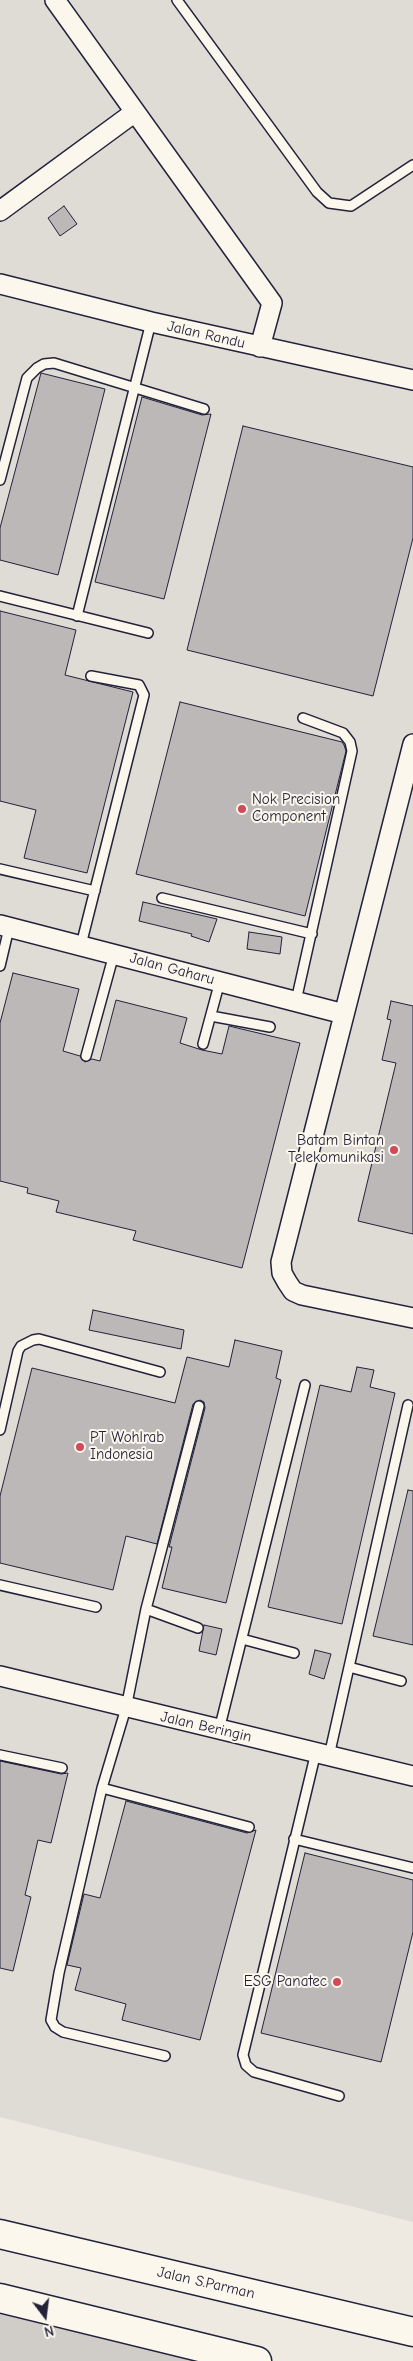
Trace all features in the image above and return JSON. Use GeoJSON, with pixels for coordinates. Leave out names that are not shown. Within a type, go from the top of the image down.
{"type":"FeatureCollection","features":[{"type":"Feature","properties":{"kind":"main road","name":"Jalan S.Parman"},"geometry":{"type":"LineString","coordinates":[[0,2234],[413,2332]]}},
{"type":"Feature","properties":{"kind":"main road"},"geometry":{"type":"LineString","coordinates":[[0,2298],[257,2361]]}},
{"type":"Feature","properties":{"kind":"street"},"geometry":{"type":"LineString","coordinates":[[55,0],[272,303],[260,347]]}},
{"type":"Feature","properties":{"kind":"street"},"geometry":{"type":"LineString","coordinates":[[0,211],[136,112]]}},
{"type":"Feature","properties":{"kind":"street","name":"Jalan Randu"},"geometry":{"type":"LineString","coordinates":[[0,284],[151,322],[413,380]]}},
{"type":"Feature","properties":{"kind":"street"},"geometry":{"type":"LineString","coordinates":[[413,744],[281,1262],[282,1273],[293,1291],[302,1295],[413,1318]]}},
{"type":"Feature","properties":{"kind":"street","name":"Jalan Gaharu"},"geometry":{"type":"LineString","coordinates":[[5,926],[344,1014]]}},
{"type":"Feature","properties":{"kind":"street","name":"Jalan Beringin"},"geometry":{"type":"LineString","coordinates":[[0,1676],[413,1776]]}},
{"type":"Feature","properties":{"kind":"lane"},"geometry":{"type":"LineString","coordinates":[[177,0],[317,192],[329,203],[351,206],[413,165]]}},
{"type":"Feature","properties":{"kind":"lane"},"geometry":{"type":"LineString","coordinates":[[77,616],[151,322]]}},
{"type":"Feature","properties":{"kind":"lane"},"geometry":{"type":"LineString","coordinates":[[0,480],[27,378],[37,368],[54,363],[204,409]]}},
{"type":"Feature","properties":{"kind":"lane"},"geometry":{"type":"LineString","coordinates":[[0,596],[148,633]]}},
{"type":"Feature","properties":{"kind":"lane"},"geometry":{"type":"LineString","coordinates":[[81,945],[144,695],[144,691],[139,686],[91,676]]}},
{"type":"Feature","properties":{"kind":"lane"},"geometry":{"type":"LineString","coordinates":[[296,1001],[352,751],[350,742],[344,733],[303,718]]}},
{"type":"Feature","properties":{"kind":"lane"},"geometry":{"type":"LineString","coordinates":[[0,869],[95,891]]}},
{"type":"Feature","properties":{"kind":"lane"},"geometry":{"type":"LineString","coordinates":[[162,898],[312,934]]}},
{"type":"Feature","properties":{"kind":"lane"},"geometry":{"type":"LineString","coordinates":[[0,966],[5,926]]}},
{"type":"Feature","properties":{"kind":"lane"},"geometry":{"type":"LineString","coordinates":[[86,1056],[114,953]]}},
{"type":"Feature","properties":{"kind":"lane"},"geometry":{"type":"LineString","coordinates":[[203,1044],[220,981]]}},
{"type":"Feature","properties":{"kind":"lane"},"geometry":{"type":"LineString","coordinates":[[211,1016],[270,1027]]}},
{"type":"Feature","properties":{"kind":"lane"},"geometry":{"type":"LineString","coordinates":[[0,1430],[18,1350],[21,1346],[33,1340],[39,1339],[160,1372]]}},
{"type":"Feature","properties":{"kind":"lane"},"geometry":{"type":"LineString","coordinates":[[219,1730],[306,1385]]}},
{"type":"Feature","properties":{"kind":"lane"},"geometry":{"type":"LineString","coordinates":[[339,2096],[254,2072],[246,2065],[244,2055],[294,1839],[349,1667],[408,1405]]}},
{"type":"Feature","properties":{"kind":"lane"},"geometry":{"type":"LineString","coordinates":[[165,2056],[63,2032],[55,2027],[51,2020],[102,1788],[126,1708],[146,1609],[198,1406]]}},
{"type":"Feature","properties":{"kind":"lane"},"geometry":{"type":"LineString","coordinates":[[0,1585],[96,1607]]}},
{"type":"Feature","properties":{"kind":"lane"},"geometry":{"type":"LineString","coordinates":[[146,1609],[198,1628]]}},
{"type":"Feature","properties":{"kind":"lane"},"geometry":{"type":"LineString","coordinates":[[242,1638],[294,1654]]}},
{"type":"Feature","properties":{"kind":"lane"},"geometry":{"type":"LineString","coordinates":[[349,1667],[401,1681]]}},
{"type":"Feature","properties":{"kind":"lane"},"geometry":{"type":"LineString","coordinates":[[0,1755],[62,1768]]}},
{"type":"Feature","properties":{"kind":"lane"},"geometry":{"type":"LineString","coordinates":[[102,1788],[249,1826]]}},
{"type":"Feature","properties":{"kind":"lane"},"geometry":{"type":"LineString","coordinates":[[294,1839],[413,1868]]}},
{"type":"Feature","properties":{"kind":"shaded area"},"geometry":{"type":"Polygon","coordinates":[[[0,0],[413,0],[413,2222],[0,2117],[0,0]]]}},
{"type":"Feature","properties":{"kind":"shaded area"},"geometry":{"type":"Polygon","coordinates":[[[0,2298],[259,2361],[0,2361],[0,2298]]]}},
{"type":"Feature","properties":{"kind":"building"},"geometry":{"type":"Polygon","coordinates":[[[64,206],[77,224],[60,236],[48,218],[64,206]]]}},
{"type":"Feature","properties":{"kind":"building"},"geometry":{"type":"Polygon","coordinates":[[[41,373],[105,389],[58,575],[0,560],[0,528],[41,373]]]}},
{"type":"Feature","properties":{"kind":"building"},"geometry":{"type":"Polygon","coordinates":[[[142,397],[202,415],[211,414],[164,599],[95,582],[142,397]]]}},
{"type":"Feature","properties":{"kind":"building"},"geometry":{"type":"Polygon","coordinates":[[[243,426],[413,467],[413,538],[373,696],[187,650],[243,426]]]}},
{"type":"Feature","properties":{"kind":"building"},"geometry":{"type":"Polygon","coordinates":[[[0,611],[76,630],[65,675],[133,692],[87,873],[24,858],[36,810],[0,801],[0,611]]]}},
{"type":"Feature","properties":{"kind":"building","name":"Nok Precision Component"},"geometry":{"type":"Polygon","coordinates":[[[180,702],[342,742],[344,745],[346,751],[305,916],[136,874],[180,702]]]}},
{"type":"Feature","properties":{"kind":"building"},"geometry":{"type":"Polygon","coordinates":[[[143,902],[217,919],[209,942],[191,936],[192,934],[139,921],[143,902]]]}},
{"type":"Feature","properties":{"kind":"building"},"geometry":{"type":"Polygon","coordinates":[[[249,932],[282,937],[280,954],[247,949],[249,932]]]}},
{"type":"Feature","properties":{"kind":"building"},"geometry":{"type":"Polygon","coordinates":[[[13,973],[79,989],[63,1051],[80,1056],[85,1062],[92,1059],[100,1061],[116,1000],[187,1018],[180,1043],[202,1050],[222,1054],[229,1026],[300,1043],[242,1268],[133,1240],[136,1231],[56,1212],[59,1201],[27,1193],[28,1188],[0,1181],[0,1023],[13,973]]]}},
{"type":"Feature","properties":{"kind":"building","name":"Batam Bintan Telekomunikasi"},"geometry":{"type":"Polygon","coordinates":[[[391,1001],[413,1006],[413,1234],[358,1221],[396,1063],[382,1060],[391,1020],[387,1019],[391,1001]]]}},
{"type":"Feature","properties":{"kind":"building"},"geometry":{"type":"Polygon","coordinates":[[[93,1310],[184,1330],[181,1349],[89,1330],[93,1310]]]}},
{"type":"Feature","properties":{"kind":"building"},"geometry":{"type":"Polygon","coordinates":[[[235,1340],[282,1351],[276,1378],[281,1380],[226,1603],[162,1588],[172,1547],[169,1547],[205,1408],[204,1402],[200,1400],[193,1404],[157,1544],[126,1536],[113,1590],[0,1563],[0,1496],[32,1368],[175,1403],[187,1357],[229,1367],[235,1340]]]}},
{"type":"Feature","properties":{"kind":"building"},"geometry":{"type":"Polygon","coordinates":[[[357,1367],[374,1370],[370,1387],[395,1393],[342,1624],[268,1607],[320,1385],[351,1392],[357,1367]]]}},
{"type":"Feature","properties":{"kind":"building"},"geometry":{"type":"Polygon","coordinates":[[[408,1490],[413,1491],[413,1645],[373,1636],[408,1490]]]}},
{"type":"Feature","properties":{"kind":"building"},"geometry":{"type":"Polygon","coordinates":[[[204,1625],[222,1629],[216,1655],[199,1651],[204,1625]]]}},
{"type":"Feature","properties":{"kind":"building"},"geometry":{"type":"Polygon","coordinates":[[[315,1650],[331,1654],[324,1679],[309,1674],[315,1650]]]}},
{"type":"Feature","properties":{"kind":"building"},"geometry":{"type":"Polygon","coordinates":[[[0,1761],[61,1774],[68,1773],[51,1843],[38,1840],[25,1895],[31,1897],[13,1971],[0,1968],[0,1761]]]}},
{"type":"Feature","properties":{"kind":"building"},"geometry":{"type":"Polygon","coordinates":[[[126,1801],[247,1833],[256,1830],[200,2040],[122,2020],[126,2004],[75,1990],[81,1968],[67,1965],[84,1894],[100,1898],[126,1801]]]}},
{"type":"Feature","properties":{"kind":"building","name":"ESG Panatec"},"geometry":{"type":"Polygon","coordinates":[[[305,1853],[413,1880],[413,1932],[381,2062],[261,2033],[305,1853]]]}},
{"type":"Feature","properties":{"kind":"place","name":"Nok Precision Component"},"geometry":{"type":"Point","coordinates":[242,809]}},
{"type":"Feature","properties":{"kind":"place","name":"Batam Bintan Telekomunikasi"},"geometry":{"type":"Point","coordinates":[394,1150]}},
{"type":"Feature","properties":{"kind":"place","name":"PT Wohlrab Indonesia"},"geometry":{"type":"Point","coordinates":[80,1447]}},
{"type":"Feature","properties":{"kind":"place","name":"ESG Panatec"},"geometry":{"type":"Point","coordinates":[337,1982]}}]}
